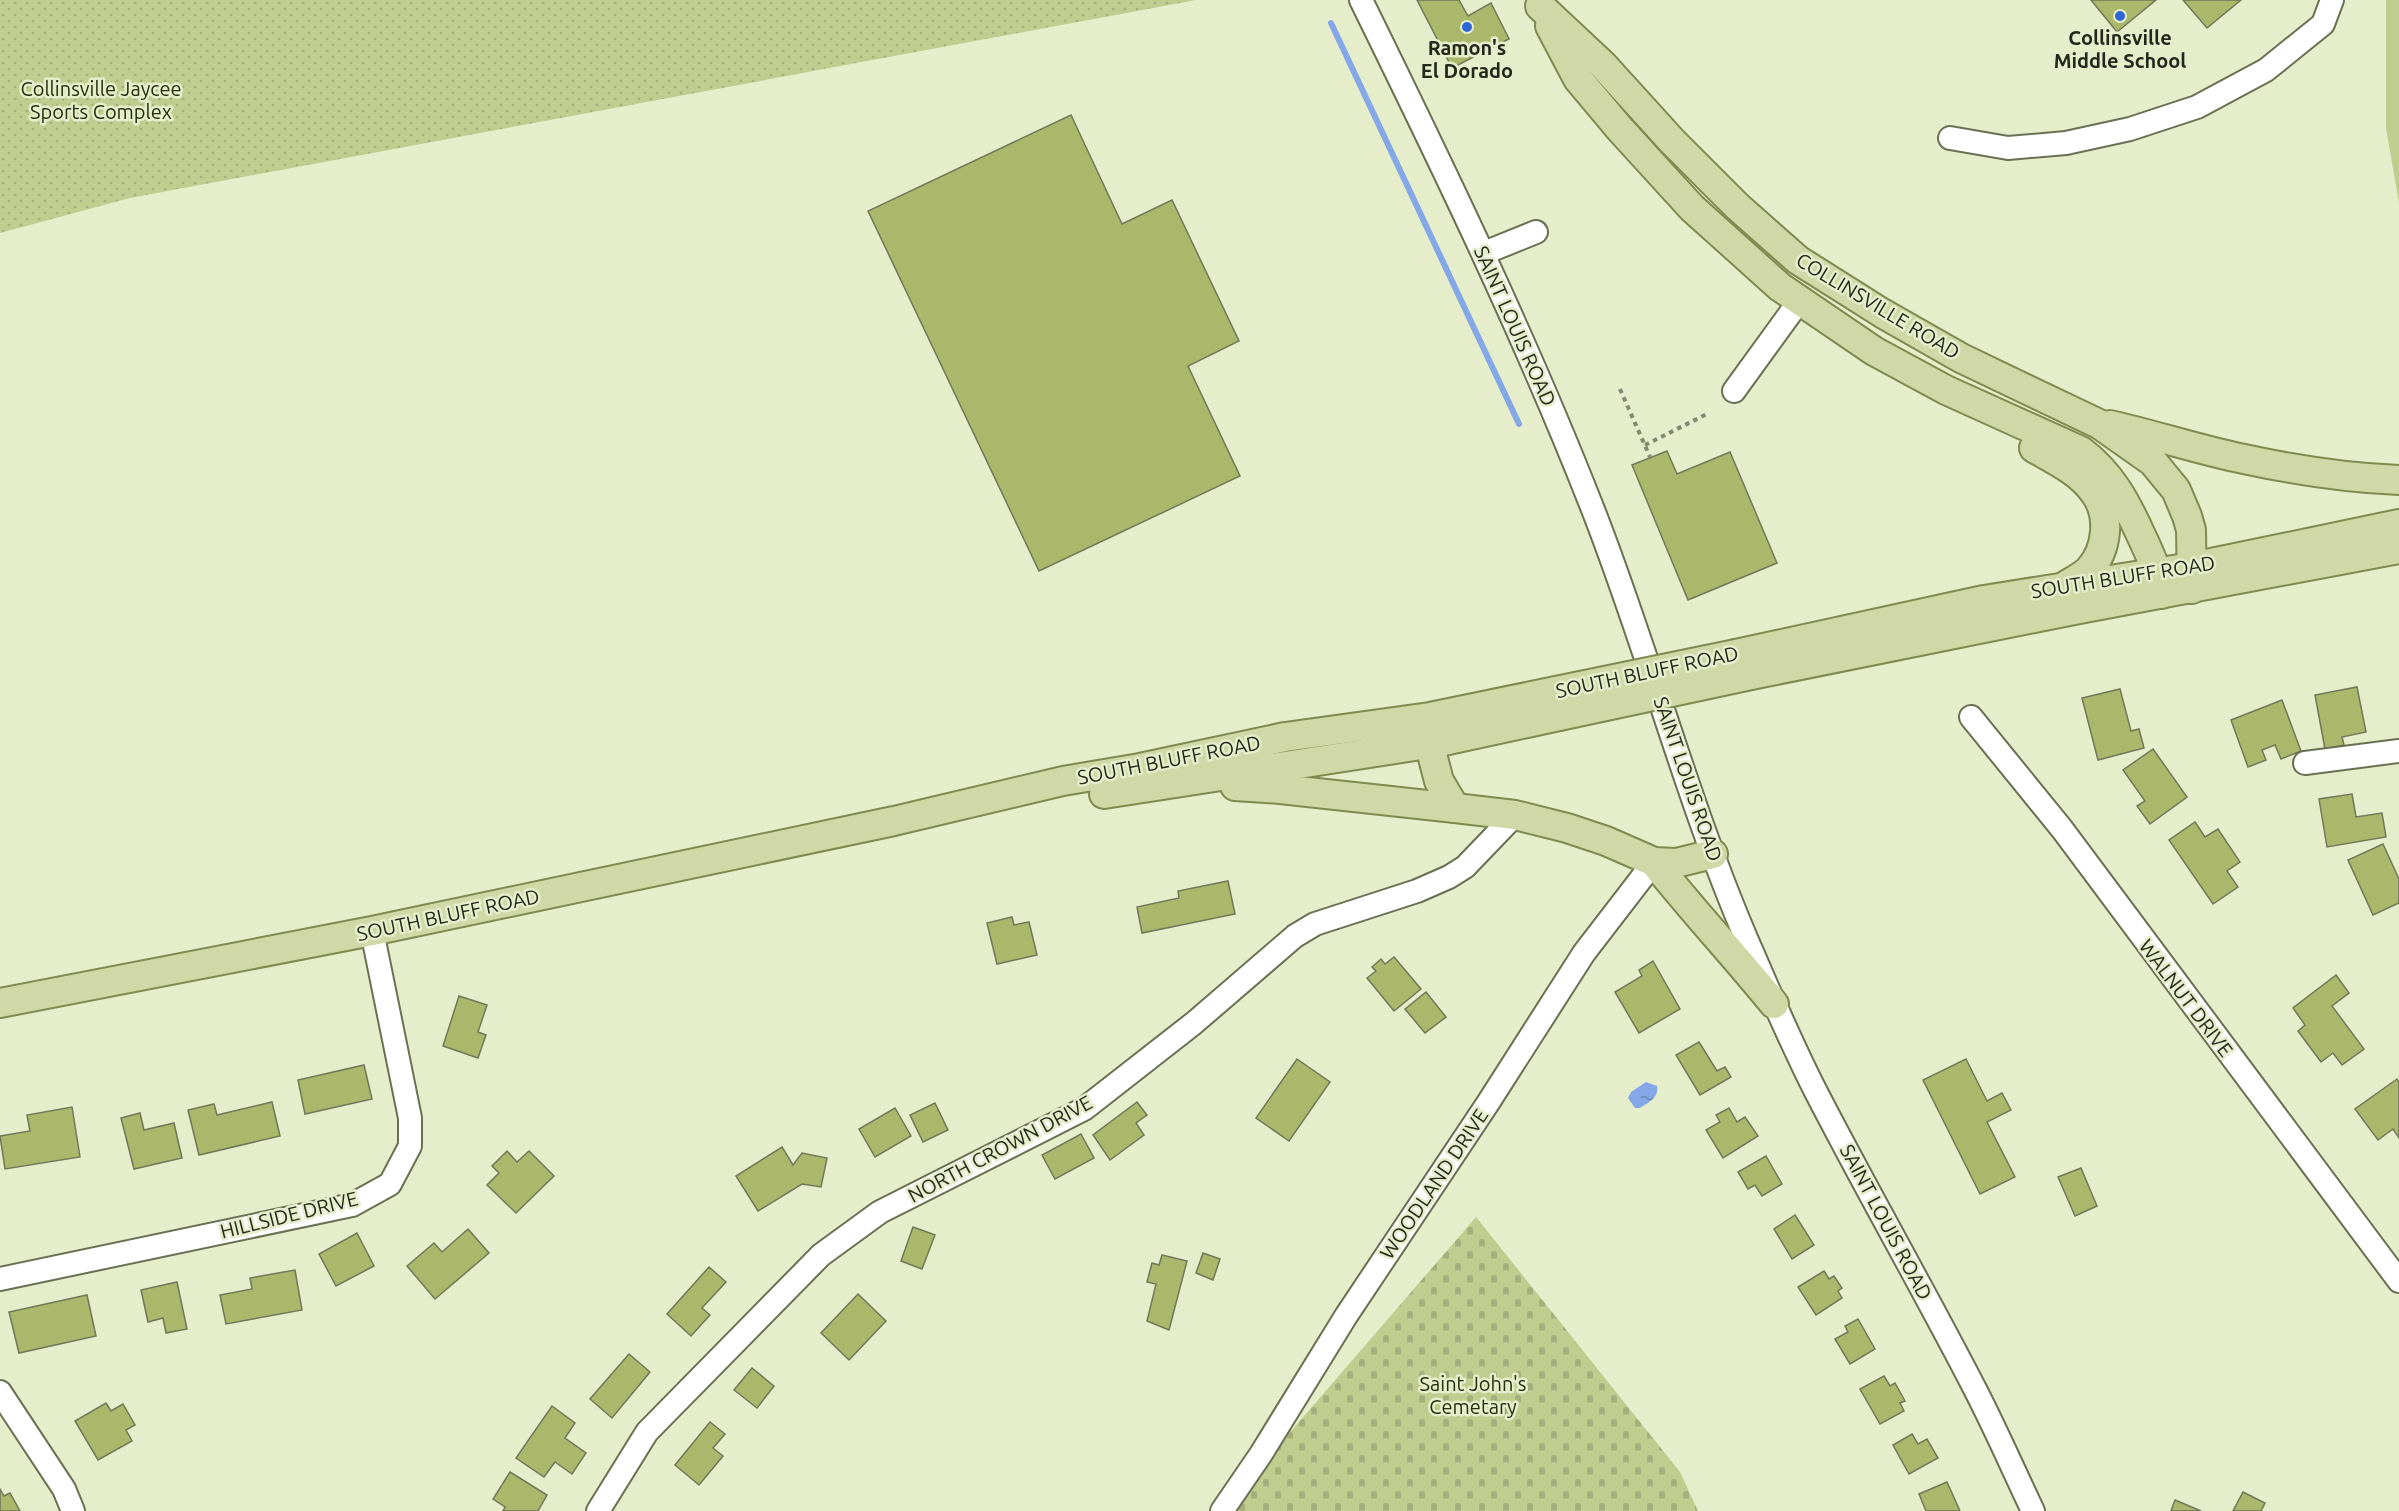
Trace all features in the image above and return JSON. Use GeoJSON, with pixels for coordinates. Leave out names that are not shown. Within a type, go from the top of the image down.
{"type":"FeatureCollection","features":[{"type":"Feature","properties":{"kind":"main road","name":"COLLINSVILLE ROAD"},"geometry":{"type":"LineString","coordinates":[[1538,3],[1603,65],[1672,141],[1738,207],[1798,260],[1882,313],[1961,358],[2090,420],[2153,462],[2176,490],[2189,523],[2192,578]]}},
{"type":"Feature","properties":{"kind":"main road","name":"COLLINSVILLE ROAD"},"geometry":{"type":"LineString","coordinates":[[1538,3],[1578,79],[1692,208],[1732,246],[1780,287],[1874,351],[1946,390],[2081,451],[2098,464],[2124,499],[2160,583]]}},
{"type":"Feature","properties":{"kind":"main road"},"geometry":{"type":"LineString","coordinates":[[1800,300],[1819,273]]}},
{"type":"Feature","properties":{"kind":"main road"},"geometry":{"type":"LineString","coordinates":[[1946,390],[1975,422],[2030,446],[2068,467],[2094,492],[2106,516],[2105,534],[2098,554],[2088,570],[2064,586]]}},
{"type":"Feature","properties":{"kind":"main road"},"geometry":{"type":"LineString","coordinates":[[2090,420],[2162,436],[2243,459],[2308,472],[2399,480]]}},
{"type":"Feature","properties":{"kind":"main road","name":"SOUTH BLUFF ROAD"},"geometry":{"type":"LineString","coordinates":[[2192,578],[2399,524]]}},
{"type":"Feature","properties":{"kind":"main road","name":"SOUTH BLUFF ROAD"},"geometry":{"type":"LineString","coordinates":[[894,821],[983,815],[1167,784],[1744,665],[2160,583],[2399,549]]}},
{"type":"Feature","properties":{"kind":"main road","name":"SOUTH BLUFF ROAD"},"geometry":{"type":"LineString","coordinates":[[1744,665],[1984,600],[2064,586],[2160,583]]}},
{"type":"Feature","properties":{"kind":"main road"},"geometry":{"type":"LineString","coordinates":[[1432,730],[1433,758],[1439,781],[1455,808]]}},
{"type":"Feature","properties":{"kind":"main road","name":"SOUTH BLUFF ROAD"},"geometry":{"type":"LineString","coordinates":[[0,1003],[372,931],[894,821],[1063,781],[1140,768],[1285,737],[1432,730]]}},
{"type":"Feature","properties":{"kind":"main road"},"geometry":{"type":"LineString","coordinates":[[1167,784],[1280,789],[1515,815],[1606,841],[1654,862],[1676,863],[1713,854]]}},
{"type":"Feature","properties":{"kind":"main road"},"geometry":{"type":"LineString","coordinates":[[1654,862],[1774,1004]]}},
{"type":"Feature","properties":{"kind":"street","name":"SAINT LOUIS ROAD"},"geometry":{"type":"LineString","coordinates":[[1361,0],[1484,253],[1532,360],[1592,507],[1639,633],[1713,854],[1774,1004],[1813,1087],[1977,1393],[2033,1511]]}},
{"type":"Feature","properties":{"kind":"street"},"geometry":{"type":"LineString","coordinates":[[1950,138],[2008,148],[2066,144],[2130,129],[2197,107],[2266,70],[2322,24],[2332,0]]}},
{"type":"Feature","properties":{"kind":"street"},"geometry":{"type":"LineString","coordinates":[[1484,253],[1536,232]]}},
{"type":"Feature","properties":{"kind":"street"},"geometry":{"type":"LineString","coordinates":[[1734,391],[1800,300]]}},
{"type":"Feature","properties":{"kind":"street","name":"WALNUT DRIVE"},"geometry":{"type":"LineString","coordinates":[[1971,717],[2055,820],[2399,1281]]}},
{"type":"Feature","properties":{"kind":"street"},"geometry":{"type":"LineString","coordinates":[[2305,763],[2399,751]]}},
{"type":"Feature","properties":{"kind":"street","name":"NORTH CROWN DRIVE"},"geometry":{"type":"LineString","coordinates":[[598,1511],[647,1432],[822,1255],[880,1212],[1084,1109],[1194,1023],[1295,936],[1316,924],[1417,891],[1449,877],[1465,867],[1515,815]]}},
{"type":"Feature","properties":{"kind":"street","name":"WOODLAND DRIVE"},"geometry":{"type":"LineString","coordinates":[[1222,1511],[1261,1454],[1346,1316],[1488,1103],[1584,953],[1654,862]]}},
{"type":"Feature","properties":{"kind":"street","name":"HILLSIDE DRIVE"},"geometry":{"type":"LineString","coordinates":[[0,1279],[352,1204],[390,1184],[410,1146],[410,1118],[372,931]]}},
{"type":"Feature","properties":{"kind":"street"},"geometry":{"type":"LineString","coordinates":[[0,1392],[64,1489],[73,1511]]}},
{"type":"Feature","properties":{"kind":"path"},"geometry":{"type":"LineString","coordinates":[[1620,390],[1650,457]]}},
{"type":"Feature","properties":{"kind":"path"},"geometry":{"type":"LineString","coordinates":[[1645,445],[1707,414]]}},
{"type":"Feature","properties":{"kind":"green space","name":"Collinsville Jaycee Sports Complex"},"geometry":{"type":"Polygon","coordinates":[[[0,0],[1196,0],[130,198],[0,233],[0,0]]]}},
{"type":"Feature","properties":{"kind":"green space"},"geometry":{"type":"Polygon","coordinates":[[[2386,0],[2399,0],[2399,203],[2386,128],[2386,0]]]}},
{"type":"Feature","properties":{"kind":"green space","name":"Saint John's Cemetary"},"geometry":{"type":"Polygon","coordinates":[[[1476,1217],[1680,1472],[1698,1511],[1222,1511],[1476,1217]]]}},
{"type":"Feature","properties":{"kind":"water"},"geometry":{"type":"Polygon","coordinates":[[[1646,1082],[1657,1086],[1656,1094],[1647,1104],[1635,1108],[1628,1098],[1631,1092],[1646,1082]]]}},
{"type":"Feature","properties":{"kind":"building","name":"Ramon's El Dorado"},"geometry":{"type":"Polygon","coordinates":[[[1417,0],[1459,0],[1468,16],[1491,3],[1509,39],[1452,68],[1417,0]]]}},
{"type":"Feature","properties":{"kind":"building","name":"Collinsville Middle School"},"geometry":{"type":"Polygon","coordinates":[[[2091,0],[2156,0],[2117,32],[2091,0]]]}},
{"type":"Feature","properties":{"kind":"building","name":"Collinsville Middle School"},"geometry":{"type":"Polygon","coordinates":[[[2183,0],[2241,0],[2207,28],[2183,0]]]}},
{"type":"Feature","properties":{"kind":"building"},"geometry":{"type":"Polygon","coordinates":[[[1071,115],[1122,224],[1172,200],[1239,341],[1188,366],[1240,476],[1039,571],[868,211],[1071,115]]]}},
{"type":"Feature","properties":{"kind":"building"},"geometry":{"type":"Polygon","coordinates":[[[1667,451],[1677,474],[1730,452],[1777,563],[1688,600],[1632,465],[1667,451]]]}},
{"type":"Feature","properties":{"kind":"building"},"geometry":{"type":"Polygon","coordinates":[[[2357,687],[2366,732],[2342,737],[2344,745],[2325,749],[2315,695],[2357,687]]]}},
{"type":"Feature","properties":{"kind":"building"},"geometry":{"type":"Polygon","coordinates":[[[2120,689],[2131,731],[2139,729],[2144,748],[2098,760],[2082,698],[2120,689]]]}},
{"type":"Feature","properties":{"kind":"building"},"geometry":{"type":"Polygon","coordinates":[[[2282,700],[2301,751],[2281,759],[2275,745],[2262,750],[2266,760],[2248,767],[2231,720],[2282,700]]]}},
{"type":"Feature","properties":{"kind":"building"},"geometry":{"type":"Polygon","coordinates":[[[2153,749],[2187,797],[2150,824],[2137,806],[2145,801],[2123,770],[2153,749]]]}},
{"type":"Feature","properties":{"kind":"building"},"geometry":{"type":"Polygon","coordinates":[[[2352,794],[2356,817],[2382,813],[2386,837],[2327,847],[2319,799],[2352,794]]]}},
{"type":"Feature","properties":{"kind":"building"},"geometry":{"type":"Polygon","coordinates":[[[2195,822],[2205,837],[2218,829],[2240,862],[2227,871],[2238,887],[2213,904],[2169,840],[2195,822]]]}},
{"type":"Feature","properties":{"kind":"building"},"geometry":{"type":"Polygon","coordinates":[[[2383,844],[2399,879],[2399,903],[2373,915],[2348,860],[2383,844]]]}},
{"type":"Feature","properties":{"kind":"building"},"geometry":{"type":"Polygon","coordinates":[[[1228,881],[1235,914],[1142,933],[1137,907],[1179,898],[1178,891],[1228,881]]]}},
{"type":"Feature","properties":{"kind":"building"},"geometry":{"type":"Polygon","coordinates":[[[1012,917],[1014,925],[1029,922],[1037,955],[997,964],[987,923],[1012,917]]]}},
{"type":"Feature","properties":{"kind":"building"},"geometry":{"type":"Polygon","coordinates":[[[1394,957],[1421,989],[1394,1011],[1367,978],[1376,971],[1372,967],[1381,959],[1385,964],[1394,957]]]}},
{"type":"Feature","properties":{"kind":"building"},"geometry":{"type":"Polygon","coordinates":[[[1653,961],[1680,1009],[1639,1033],[1615,992],[1642,976],[1639,970],[1653,961]]]}},
{"type":"Feature","properties":{"kind":"building"},"geometry":{"type":"Polygon","coordinates":[[[2336,975],[2349,993],[2332,1006],[2364,1049],[2342,1065],[2333,1053],[2321,1062],[2298,1031],[2305,1025],[2293,1008],[2336,975]]]}},
{"type":"Feature","properties":{"kind":"building"},"geometry":{"type":"Polygon","coordinates":[[[1426,992],[1446,1017],[1425,1033],[1405,1009],[1426,992]]]}},
{"type":"Feature","properties":{"kind":"building"},"geometry":{"type":"Polygon","coordinates":[[[459,996],[487,1005],[478,1032],[486,1035],[478,1058],[443,1046],[459,996]]]}},
{"type":"Feature","properties":{"kind":"building"},"geometry":{"type":"Polygon","coordinates":[[[1699,1042],[1717,1071],[1725,1067],[1731,1077],[1700,1095],[1676,1055],[1699,1042]]]}},
{"type":"Feature","properties":{"kind":"building"},"geometry":{"type":"Polygon","coordinates":[[[1297,1059],[1330,1082],[1289,1141],[1256,1118],[1297,1059]]]}},
{"type":"Feature","properties":{"kind":"building"},"geometry":{"type":"Polygon","coordinates":[[[1966,1059],[1987,1101],[2002,1093],[2011,1110],[1987,1122],[2015,1177],[1980,1194],[1923,1080],[1966,1059]]]}},
{"type":"Feature","properties":{"kind":"building"},"geometry":{"type":"Polygon","coordinates":[[[364,1065],[372,1099],[305,1114],[298,1080],[364,1065]]]}},
{"type":"Feature","properties":{"kind":"building"},"geometry":{"type":"Polygon","coordinates":[[[2397,1079],[2399,1083],[2399,1138],[2393,1129],[2378,1140],[2355,1109],[2397,1079]]]}},
{"type":"Feature","properties":{"kind":"building"},"geometry":{"type":"Polygon","coordinates":[[[272,1102],[280,1136],[199,1155],[188,1110],[214,1104],[217,1115],[272,1102]]]}},
{"type":"Feature","properties":{"kind":"building"},"geometry":{"type":"Polygon","coordinates":[[[1137,1102],[1147,1115],[1136,1123],[1144,1135],[1110,1160],[1093,1135],[1137,1102]]]}},
{"type":"Feature","properties":{"kind":"building"},"geometry":{"type":"Polygon","coordinates":[[[935,1103],[948,1130],[923,1142],[910,1115],[935,1103]]]}},
{"type":"Feature","properties":{"kind":"building"},"geometry":{"type":"Polygon","coordinates":[[[72,1107],[80,1157],[5,1169],[0,1136],[30,1131],[27,1115],[72,1107]]]}},
{"type":"Feature","properties":{"kind":"building"},"geometry":{"type":"Polygon","coordinates":[[[895,1108],[911,1136],[875,1157],[859,1129],[895,1108]]]}},
{"type":"Feature","properties":{"kind":"building"},"geometry":{"type":"Polygon","coordinates":[[[1729,1108],[1737,1122],[1745,1117],[1758,1136],[1723,1158],[1706,1130],[1720,1122],[1716,1115],[1729,1108]]]}},
{"type":"Feature","properties":{"kind":"building"},"geometry":{"type":"Polygon","coordinates":[[[140,1113],[144,1130],[174,1123],[182,1158],[134,1169],[121,1118],[140,1113]]]}},
{"type":"Feature","properties":{"kind":"building"},"geometry":{"type":"Polygon","coordinates":[[[1081,1134],[1094,1158],[1055,1179],[1042,1155],[1081,1134]]]}},
{"type":"Feature","properties":{"kind":"building"},"geometry":{"type":"Polygon","coordinates":[[[782,1147],[793,1165],[802,1153],[827,1158],[821,1187],[802,1184],[758,1211],[736,1176],[782,1147]]]}},
{"type":"Feature","properties":{"kind":"building"},"geometry":{"type":"Polygon","coordinates":[[[507,1151],[517,1162],[529,1151],[554,1176],[516,1213],[487,1185],[499,1173],[492,1166],[507,1151]]]}},
{"type":"Feature","properties":{"kind":"building"},"geometry":{"type":"Polygon","coordinates":[[[1766,1156],[1782,1184],[1762,1196],[1755,1185],[1748,1189],[1738,1172],[1766,1156]]]}},
{"type":"Feature","properties":{"kind":"building"},"geometry":{"type":"Polygon","coordinates":[[[2081,1168],[2097,1206],[2075,1216],[2058,1177],[2081,1168]]]}},
{"type":"Feature","properties":{"kind":"building"},"geometry":{"type":"Polygon","coordinates":[[[1795,1215],[1814,1245],[1792,1259],[1774,1229],[1795,1215]]]}},
{"type":"Feature","properties":{"kind":"building"},"geometry":{"type":"Polygon","coordinates":[[[913,1227],[935,1235],[922,1269],[901,1261],[913,1227]]]}},
{"type":"Feature","properties":{"kind":"building"},"geometry":{"type":"Polygon","coordinates":[[[468,1229],[489,1253],[435,1299],[407,1266],[434,1243],[442,1252],[468,1229]]]}},
{"type":"Feature","properties":{"kind":"building"},"geometry":{"type":"Polygon","coordinates":[[[357,1233],[374,1266],[336,1286],[319,1254],[357,1233]]]}},
{"type":"Feature","properties":{"kind":"building"},"geometry":{"type":"Polygon","coordinates":[[[1203,1253],[1220,1259],[1213,1280],[1196,1273],[1203,1253]]]}},
{"type":"Feature","properties":{"kind":"building"},"geometry":{"type":"Polygon","coordinates":[[[1162,1255],[1187,1261],[1169,1330],[1147,1321],[1156,1284],[1147,1282],[1152,1263],[1159,1265],[1162,1255]]]}},
{"type":"Feature","properties":{"kind":"building"},"geometry":{"type":"Polygon","coordinates":[[[709,1267],[726,1282],[702,1308],[710,1315],[691,1336],[667,1314],[709,1267]]]}},
{"type":"Feature","properties":{"kind":"building"},"geometry":{"type":"Polygon","coordinates":[[[295,1270],[302,1310],[226,1324],[220,1295],[252,1289],[250,1278],[295,1270]]]}},
{"type":"Feature","properties":{"kind":"building"},"geometry":{"type":"Polygon","coordinates":[[[1824,1271],[1829,1279],[1834,1276],[1842,1288],[1838,1291],[1842,1298],[1816,1315],[1798,1287],[1824,1271]]]}},
{"type":"Feature","properties":{"kind":"building"},"geometry":{"type":"Polygon","coordinates":[[[177,1282],[187,1329],[166,1333],[163,1318],[148,1322],[141,1290],[177,1282]]]}},
{"type":"Feature","properties":{"kind":"building"},"geometry":{"type":"Polygon","coordinates":[[[858,1294],[886,1321],[849,1360],[821,1333],[858,1294]]]}},
{"type":"Feature","properties":{"kind":"building"},"geometry":{"type":"Polygon","coordinates":[[[87,1295],[96,1336],[19,1353],[9,1312],[87,1295]]]}},
{"type":"Feature","properties":{"kind":"building"},"geometry":{"type":"Polygon","coordinates":[[[1858,1319],[1875,1349],[1850,1364],[1835,1339],[1848,1332],[1845,1326],[1858,1319]]]}},
{"type":"Feature","properties":{"kind":"building"},"geometry":{"type":"Polygon","coordinates":[[[629,1354],[650,1372],[612,1418],[590,1399],[629,1354]]]}},
{"type":"Feature","properties":{"kind":"building"},"geometry":{"type":"Polygon","coordinates":[[[752,1368],[774,1386],[757,1408],[734,1390],[752,1368]]]}},
{"type":"Feature","properties":{"kind":"building"},"geometry":{"type":"Polygon","coordinates":[[[1884,1376],[1890,1386],[1895,1383],[1905,1401],[1900,1403],[1904,1411],[1880,1424],[1860,1389],[1884,1376]]]}},
{"type":"Feature","properties":{"kind":"building"},"geometry":{"type":"Polygon","coordinates":[[[106,1403],[111,1411],[123,1404],[135,1425],[126,1430],[132,1441],[98,1460],[75,1421],[106,1403]]]}},
{"type":"Feature","properties":{"kind":"building"},"geometry":{"type":"Polygon","coordinates":[[[552,1406],[575,1423],[565,1438],[586,1453],[572,1474],[555,1462],[544,1477],[516,1458],[552,1406]]]}},
{"type":"Feature","properties":{"kind":"building"},"geometry":{"type":"Polygon","coordinates":[[[710,1422],[725,1434],[713,1448],[723,1456],[699,1485],[675,1465],[710,1422]]]}},
{"type":"Feature","properties":{"kind":"building"},"geometry":{"type":"Polygon","coordinates":[[[1912,1434],[1918,1444],[1927,1439],[1938,1458],[1909,1474],[1893,1445],[1912,1434]]]}},
{"type":"Feature","properties":{"kind":"building"},"geometry":{"type":"Polygon","coordinates":[[[510,1472],[547,1495],[538,1511],[503,1511],[505,1507],[493,1499],[510,1472]]]}},
{"type":"Feature","properties":{"kind":"building"},"geometry":{"type":"Polygon","coordinates":[[[1947,1482],[1960,1511],[1926,1511],[1919,1494],[1947,1482]]]}},
{"type":"Feature","properties":{"kind":"building"},"geometry":{"type":"Polygon","coordinates":[[[0,1489],[4,1496],[10,1493],[20,1511],[0,1511],[0,1489]]]}},
{"type":"Feature","properties":{"kind":"building"},"geometry":{"type":"Polygon","coordinates":[[[2243,1492],[2265,1503],[2261,1511],[2233,1511],[2243,1492]]]}},
{"type":"Feature","properties":{"kind":"building"},"geometry":{"type":"Polygon","coordinates":[[[2175,1500],[2201,1511],[2171,1511],[2175,1500]]]}},
{"type":"Feature","properties":{"kind":"waterway"},"geometry":{"type":"LineString","coordinates":[[1331,23],[1519,424]]}},
{"type":"Feature","properties":{"kind":"place","name":"Collinsville Middle School"},"geometry":{"type":"Point","coordinates":[2120,16]}},
{"type":"Feature","properties":{"kind":"place","name":"Ramon's El Dorado"},"geometry":{"type":"Point","coordinates":[1467,27]}}]}
